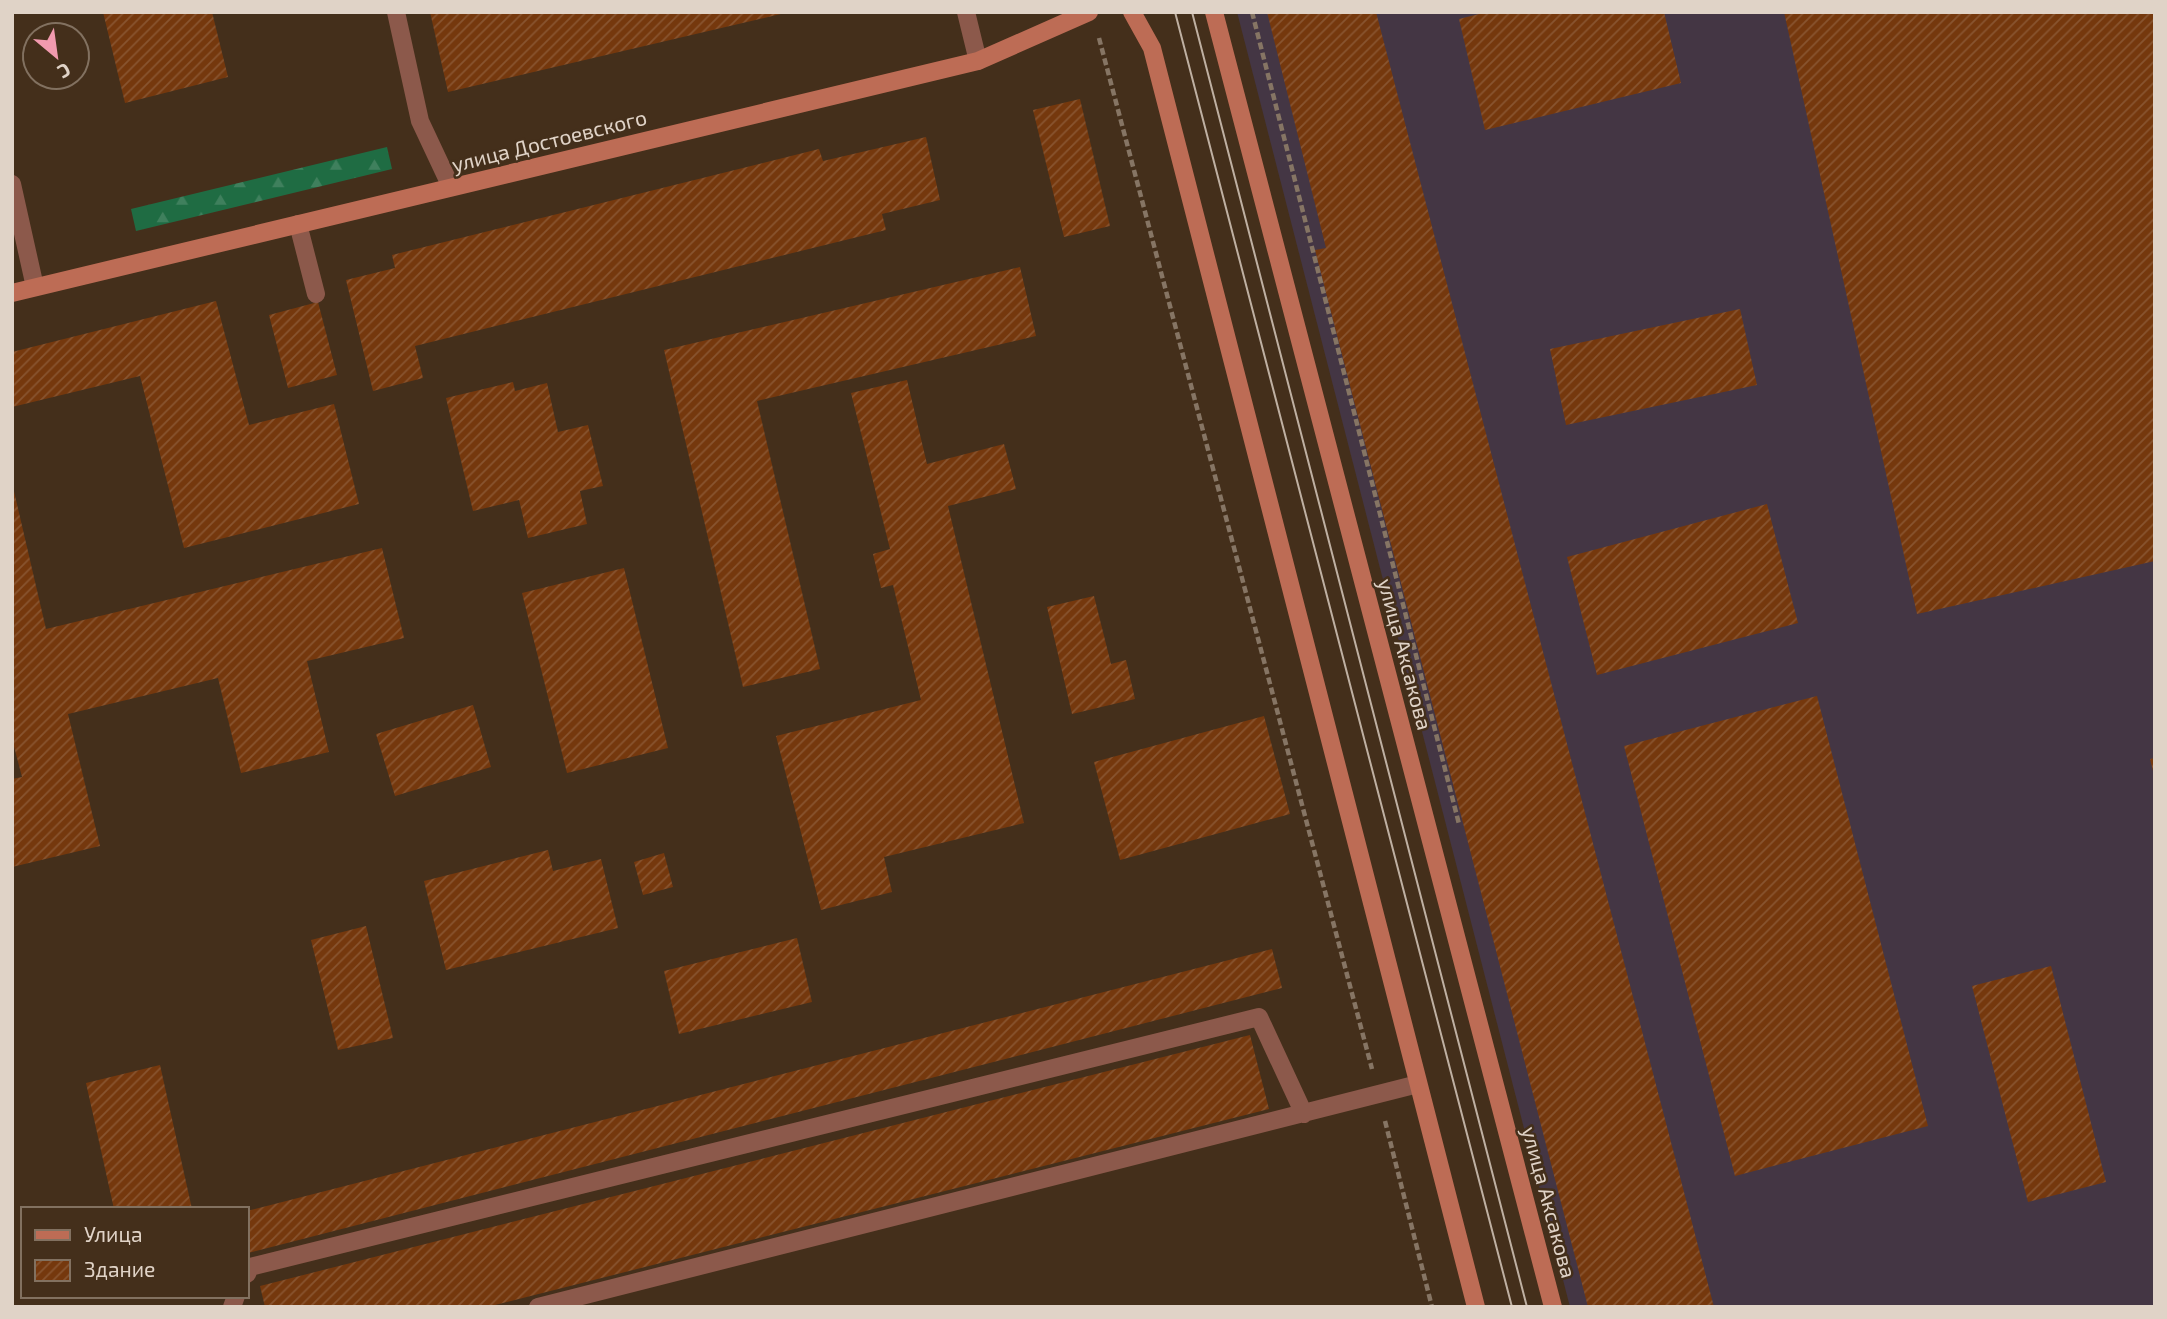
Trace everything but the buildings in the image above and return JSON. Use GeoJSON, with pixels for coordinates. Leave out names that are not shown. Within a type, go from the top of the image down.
{"type":"FeatureCollection","features":[{"type":"Feature","properties":{"kind":"street"},"geometry":{"type":"LineString","coordinates":[[396,12],[420,121],[451,187]]}},
{"type":"Feature","properties":{"kind":"street"},"geometry":{"type":"LineString","coordinates":[[966,12],[978,61]]}},
{"type":"Feature","properties":{"kind":"street","name":"улица Достоевского"},"geometry":{"type":"LineString","coordinates":[[12,293],[978,61],[1089,12]]}},
{"type":"Feature","properties":{"kind":"street"},"geometry":{"type":"LineString","coordinates":[[1132,12],[1152,48],[1476,1307]]}},
{"type":"Feature","properties":{"kind":"street","name":"улица Аксакова"},"geometry":{"type":"LineString","coordinates":[[1214,12],[1553,1307]]}},
{"type":"Feature","properties":{"kind":"street"},"geometry":{"type":"LineString","coordinates":[[12,184],[35,287]]}},
{"type":"Feature","properties":{"kind":"street"},"geometry":{"type":"LineString","coordinates":[[298,224],[316,294]]}},
{"type":"Feature","properties":{"kind":"street"},"geometry":{"type":"LineString","coordinates":[[248,1272],[250,1267],[1259,1017],[1304,1114]]}},
{"type":"Feature","properties":{"kind":"street"},"geometry":{"type":"LineString","coordinates":[[538,1307],[1418,1084]]}},
{"type":"Feature","properties":{"kind":"path"},"geometry":{"type":"LineString","coordinates":[[1252,12],[1462,836]]}},
{"type":"Feature","properties":{"kind":"path"},"geometry":{"type":"LineString","coordinates":[[1097,33],[1433,1307]]}},
{"type":"Feature","properties":{"kind":"shaded area"},"geometry":{"type":"Polygon","coordinates":[[[1237,12],[2155,12],[2155,1307],[1570,1307],[1237,12]]]}},
{"type":"Feature","properties":{"kind":"green space"},"geometry":{"type":"Polygon","coordinates":[[[387,147],[392,169],[136,231],[131,209],[387,147]]]}},
{"type":"Feature","properties":{"kind":"tram line"},"geometry":{"type":"LineString","coordinates":[[1175,12],[1512,1307]]}},
{"type":"Feature","properties":{"kind":"tram line"},"geometry":{"type":"LineString","coordinates":[[1192,12],[1527,1307]]}}]}
